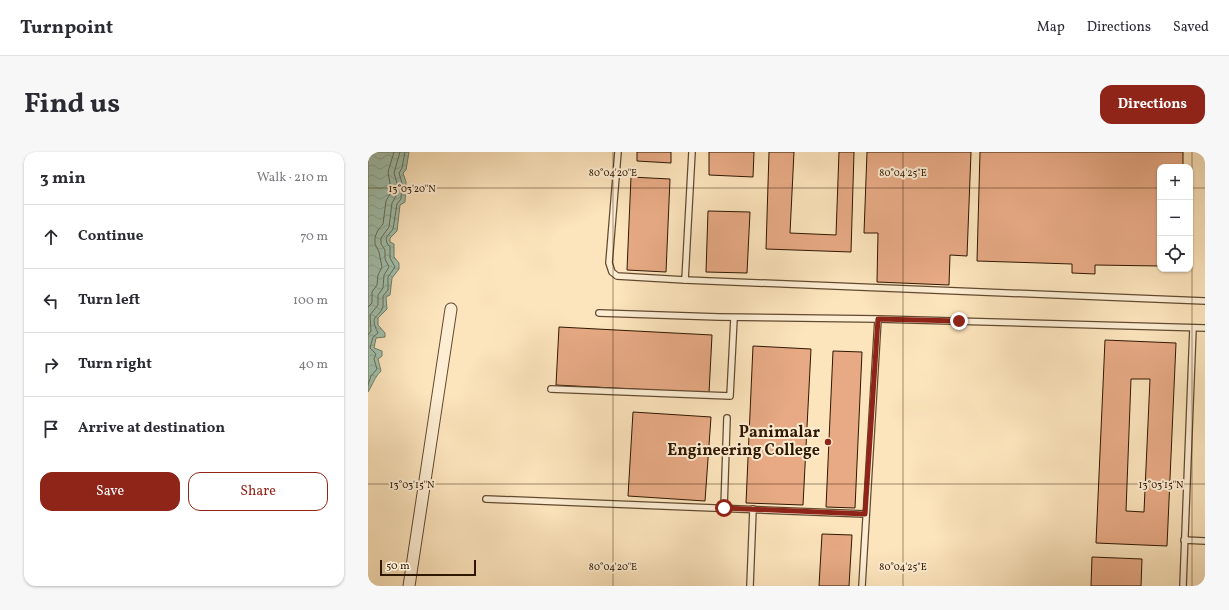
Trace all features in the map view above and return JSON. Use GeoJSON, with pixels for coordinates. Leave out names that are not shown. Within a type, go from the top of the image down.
{"type":"FeatureCollection","features":[{"type":"Feature","properties":{"kind":"street"},"geometry":{"type":"LineString","coordinates":[[409,586],[450,309]]}},
{"type":"Feature","properties":{"kind":"lane"},"geometry":{"type":"LineString","coordinates":[[618,152],[609,263],[612,272],[617,276],[1205,301]]}},
{"type":"Feature","properties":{"kind":"lane"},"geometry":{"type":"LineString","coordinates":[[685,280],[692,152]]}},
{"type":"Feature","properties":{"kind":"lane"},"geometry":{"type":"LineString","coordinates":[[599,313],[734,318],[878,319],[1205,328]]}},
{"type":"Feature","properties":{"kind":"lane"},"geometry":{"type":"LineString","coordinates":[[551,389],[730,396],[734,318]]}},
{"type":"Feature","properties":{"kind":"lane"},"geometry":{"type":"LineString","coordinates":[[862,586],[865,514],[878,319]]}},
{"type":"Feature","properties":{"kind":"lane"},"geometry":{"type":"LineString","coordinates":[[1183,586],[1193,328]]}},
{"type":"Feature","properties":{"kind":"lane"},"geometry":{"type":"LineString","coordinates":[[724,508],[727,418]]}},
{"type":"Feature","properties":{"kind":"lane"},"geometry":{"type":"LineString","coordinates":[[486,499],[865,514]]}},
{"type":"Feature","properties":{"kind":"lane"},"geometry":{"type":"LineString","coordinates":[[750,586],[753,509]]}},
{"type":"Feature","properties":{"kind":"lane"},"geometry":{"type":"LineString","coordinates":[[1184,540],[1205,541]]}},
{"type":"Feature","properties":{"kind":"water"},"geometry":{"type":"Polygon","coordinates":[[[368,152],[409,152],[406,170],[403,173],[406,182],[405,202],[400,205],[397,231],[390,238],[390,242],[394,244],[394,257],[399,263],[399,269],[392,278],[390,295],[386,297],[387,309],[378,318],[378,325],[385,333],[385,337],[376,338],[374,348],[382,351],[382,356],[378,359],[381,371],[368,392],[368,152]]]}},
{"type":"Feature","properties":{"kind":"building"},"geometry":{"type":"Polygon","coordinates":[[[637,152],[671,152],[671,163],[637,161],[637,152]]]}},
{"type":"Feature","properties":{"kind":"building"},"geometry":{"type":"Polygon","coordinates":[[[709,152],[754,152],[753,177],[709,175],[709,152]]]}},
{"type":"Feature","properties":{"kind":"building"},"geometry":{"type":"Polygon","coordinates":[[[769,152],[794,152],[790,233],[836,235],[839,152],[854,152],[851,252],[766,249],[769,152]]]}},
{"type":"Feature","properties":{"kind":"building"},"geometry":{"type":"Polygon","coordinates":[[[867,152],[971,152],[967,256],[950,255],[949,285],[877,282],[878,233],[864,233],[867,152]]]}},
{"type":"Feature","properties":{"kind":"building"},"geometry":{"type":"Polygon","coordinates":[[[980,152],[1183,152],[1183,164],[1157,164],[1157,266],[1095,265],[1095,274],[1072,273],[1072,264],[977,261],[980,152]]]}},
{"type":"Feature","properties":{"kind":"building"},"geometry":{"type":"Polygon","coordinates":[[[631,177],[670,179],[666,272],[627,270],[631,177]]]}},
{"type":"Feature","properties":{"kind":"building"},"geometry":{"type":"Polygon","coordinates":[[[708,211],[750,212],[747,273],[706,272],[708,211]]]}},
{"type":"Feature","properties":{"kind":"building"},"geometry":{"type":"Polygon","coordinates":[[[559,327],[712,335],[709,393],[556,385],[559,327]]]}},
{"type":"Feature","properties":{"kind":"building"},"geometry":{"type":"Polygon","coordinates":[[[1105,340],[1176,343],[1167,546],[1096,543],[1105,340]],[[1131,379],[1126,511],[1144,512],[1150,379],[1131,379]]]}},
{"type":"Feature","properties":{"kind":"building"},"geometry":{"type":"Polygon","coordinates":[[[753,346],[811,349],[803,505],[746,503],[753,346]]]}},
{"type":"Feature","properties":{"kind":"building"},"geometry":{"type":"Polygon","coordinates":[[[833,351],[862,352],[855,508],[826,507],[833,351]]]}},
{"type":"Feature","properties":{"kind":"building"},"geometry":{"type":"Polygon","coordinates":[[[633,412],[711,417],[705,501],[628,496],[633,412]]]}},
{"type":"Feature","properties":{"kind":"building"},"geometry":{"type":"Polygon","coordinates":[[[822,534],[852,535],[849,586],[819,586],[822,534]]]}},
{"type":"Feature","properties":{"kind":"building"},"geometry":{"type":"Polygon","coordinates":[[[1092,557],[1142,559],[1141,586],[1091,586],[1092,557]]]}},
{"type":"Feature","properties":{"kind":"place","name":"Panimalar Engineering College"},"geometry":{"type":"Point","coordinates":[828,442]}},
{"type":"Feature","properties":{"kind":"route"},"geometry":{"type":"LineString","coordinates":[[724,508],[865,514],[878,319],[959,321]]}}]}
